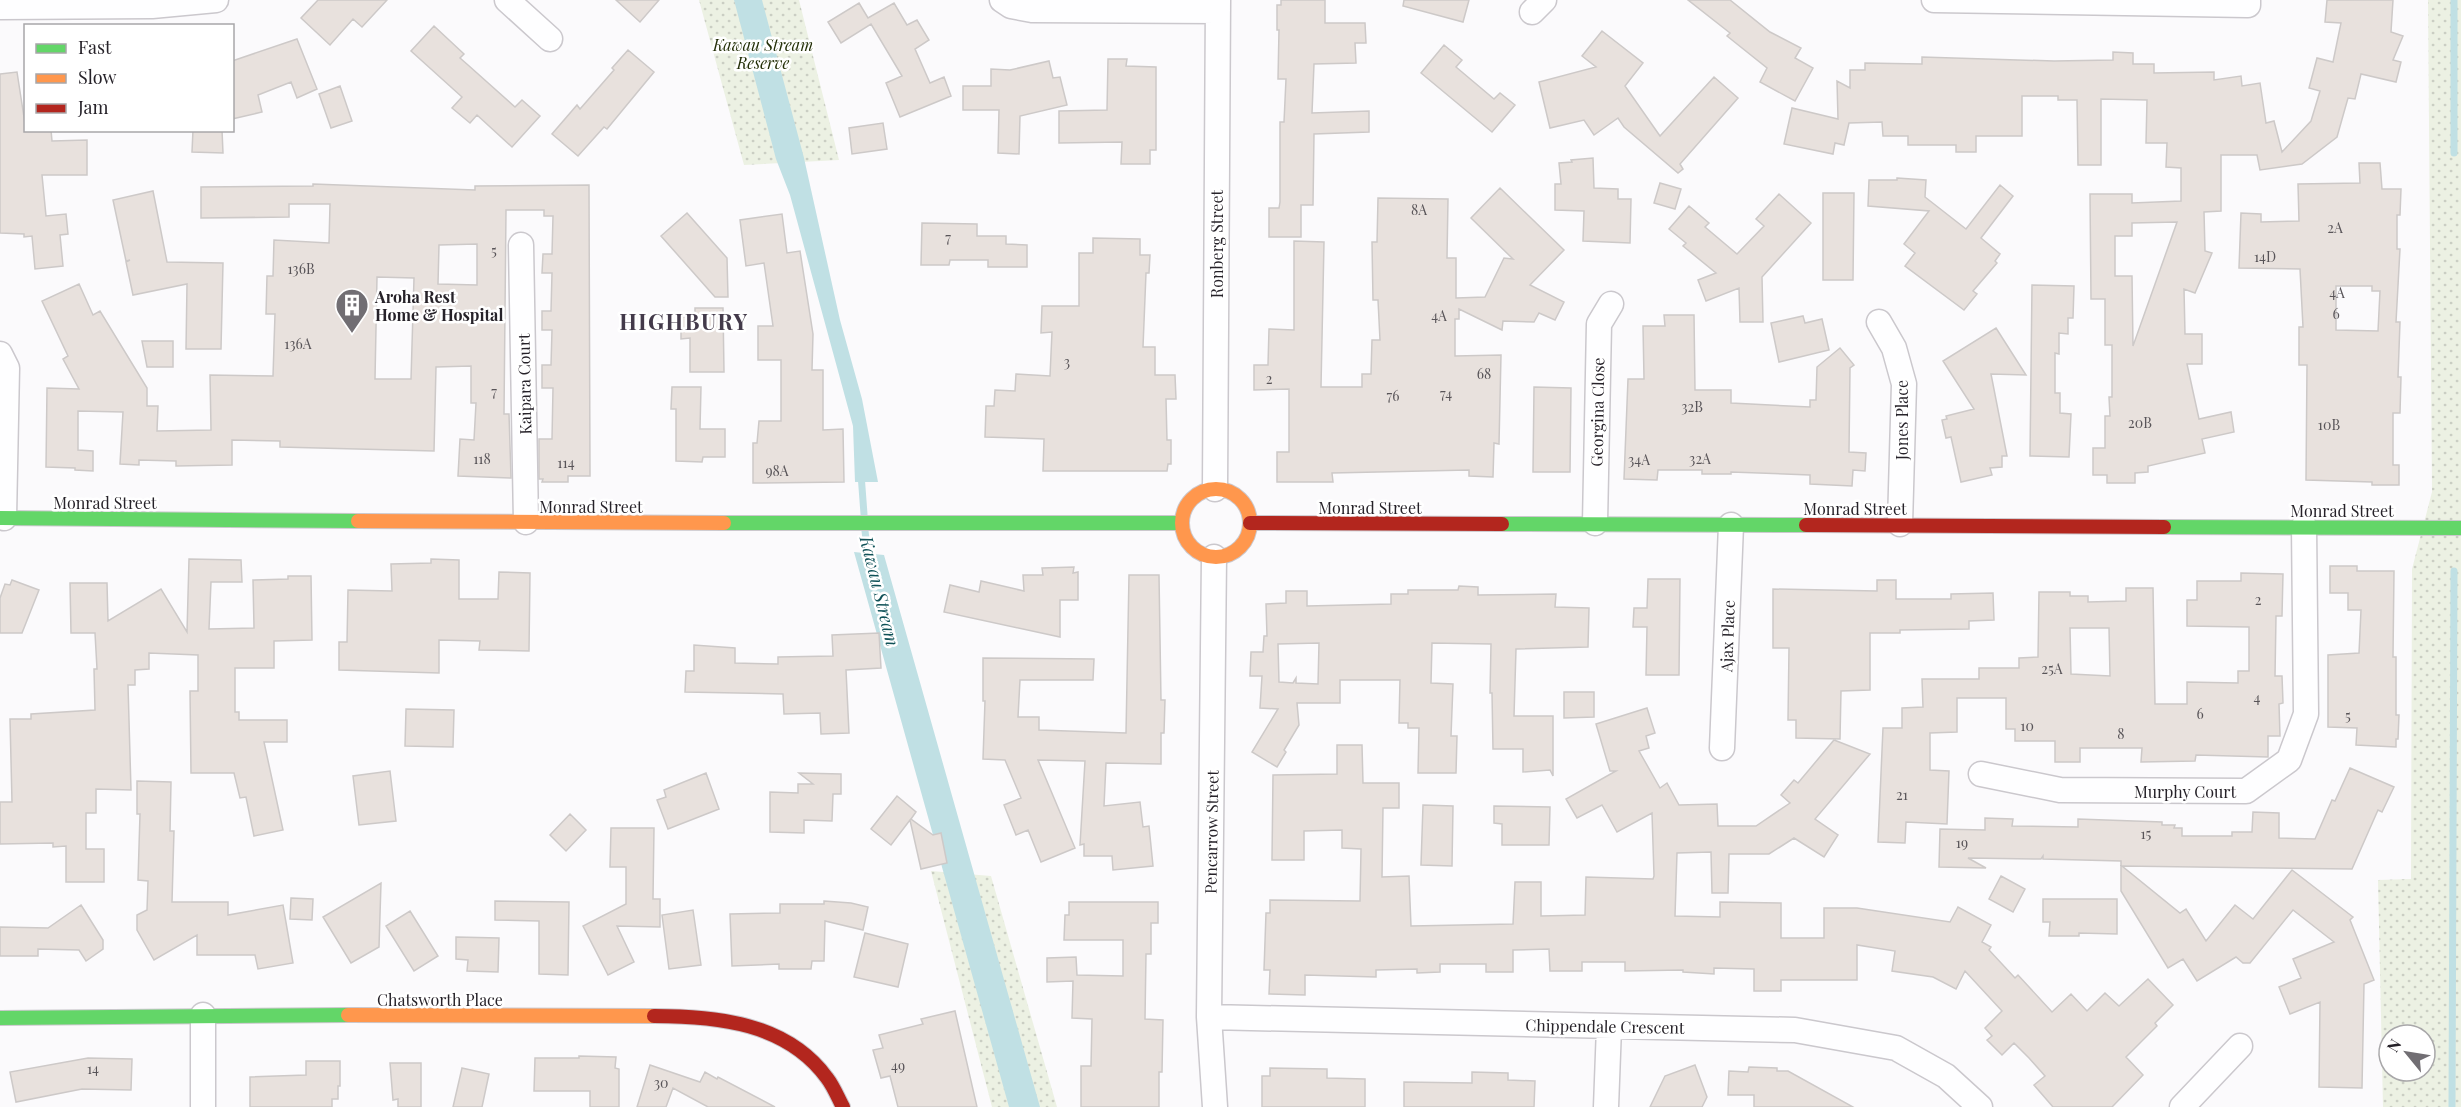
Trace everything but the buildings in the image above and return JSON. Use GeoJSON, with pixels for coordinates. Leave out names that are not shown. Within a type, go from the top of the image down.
{"type":"FeatureCollection","features":[{"type":"Feature","properties":{"kind":"street"},"geometry":{"type":"LineString","coordinates":[[2,4],[153,6],[216,0]]}},
{"type":"Feature","properties":{"kind":"street"},"geometry":{"type":"LineString","coordinates":[[507,0],[550,39]]}},
{"type":"Feature","properties":{"kind":"street"},"geometry":{"type":"LineString","coordinates":[[1002,0],[1011,6],[1032,10],[1218,6]]}},
{"type":"Feature","properties":{"kind":"street"},"geometry":{"type":"LineString","coordinates":[[1934,0],[2248,5],[2248,0]]}},
{"type":"Feature","properties":{"kind":"street","name":"Ronberg Street"},"geometry":{"type":"LineString","coordinates":[[1215,489],[1218,6]]}},
{"type":"Feature","properties":{"kind":"street","name":"Kaipara Court"},"geometry":{"type":"LineString","coordinates":[[521,245],[526,522]]}},
{"type":"Feature","properties":{"kind":"street","name":"Georgina Close"},"geometry":{"type":"LineString","coordinates":[[1595,523],[1599,324],[1611,304]]}},
{"type":"Feature","properties":{"kind":"street","name":"Jones Place"},"geometry":{"type":"LineString","coordinates":[[1879,322],[1894,348],[1904,384],[1900,524]]}},
{"type":"Feature","properties":{"kind":"street"},"geometry":{"type":"LineString","coordinates":[[0,354],[7,368],[2,518]]}},
{"type":"Feature","properties":{"kind":"street"},"geometry":{"type":"LineString","coordinates":[[1215,489],[1226,490],[1243,503],[1250,523],[1243,543],[1225,556],[1214,557],[1204,555],[1188,543],[1182,523],[1188,503],[1205,491],[1215,489]]}},
{"type":"Feature","properties":{"kind":"street","name":"Monrad Street"},"geometry":{"type":"LineString","coordinates":[[2,518],[840,524],[1182,523]]}},
{"type":"Feature","properties":{"kind":"street","name":"Monrad Street"},"geometry":{"type":"LineString","coordinates":[[1250,523],[2461,528]]}},
{"type":"Feature","properties":{"kind":"street","name":"Ajax Place"},"geometry":{"type":"LineString","coordinates":[[1722,748],[1731,525]]}},
{"type":"Feature","properties":{"kind":"street","name":"Murphy Court"},"geometry":{"type":"LineString","coordinates":[[1981,774],[2060,790],[2246,791],[2289,760],[2306,714],[2304,526]]}},
{"type":"Feature","properties":{"kind":"street","name":"Pencarrow Street"},"geometry":{"type":"LineString","coordinates":[[1214,557],[1209,1017],[1215,1107]]}},
{"type":"Feature","properties":{"kind":"street"},"geometry":{"type":"LineString","coordinates":[[203,1016],[203,1107]]}},
{"type":"Feature","properties":{"kind":"street","name":"Chatsworth Place"},"geometry":{"type":"LineString","coordinates":[[0,1018],[664,1016],[730,1020],[767,1030],[799,1048],[827,1078],[843,1107]]}},
{"type":"Feature","properties":{"kind":"street","name":"Chippendale Crescent"},"geometry":{"type":"LineString","coordinates":[[1209,1017],[1795,1030],[1896,1048],[1946,1077],[1980,1107]]}},
{"type":"Feature","properties":{"kind":"street"},"geometry":{"type":"LineString","coordinates":[[1606,1107],[1609,1027]]}},
{"type":"Feature","properties":{"kind":"street"},"geometry":{"type":"LineString","coordinates":[[2182,1107],[2240,1046]]}},
{"type":"Feature","properties":{"kind":"green space","name":"Kawau Stream Reserve"},"geometry":{"type":"Polygon","coordinates":[[[699,0],[799,0],[839,160],[744,165],[699,0]]]}},
{"type":"Feature","properties":{"kind":"green space"},"geometry":{"type":"Polygon","coordinates":[[[2428,0],[2461,0],[2461,1107],[2383,1107],[2382,1083],[2437,1083],[2437,1023],[2381,1023],[2378,880],[2411,879],[2412,569],[2432,492],[2428,0]]]}},
{"type":"Feature","properties":{"kind":"green space"},"geometry":{"type":"Polygon","coordinates":[[[931,871],[991,876],[1057,1107],[992,1107],[931,871]]]}},
{"type":"Feature","properties":{"kind":"water"},"geometry":{"type":"Polygon","coordinates":[[[734,0],[762,0],[804,158],[840,320],[862,399],[878,482],[855,482],[853,426],[790,195],[776,159],[734,0]]]}},
{"type":"Feature","properties":{"kind":"water"},"geometry":{"type":"Polygon","coordinates":[[[854,552],[884,555],[1040,1107],[1009,1107],[854,552]]]}},
{"type":"Feature","properties":{"kind":"waterway"},"geometry":{"type":"LineString","coordinates":[[2454,0],[2454,153]]}},
{"type":"Feature","properties":{"kind":"waterway","name":"Kawau Stream"},"geometry":{"type":"LineString","coordinates":[[861,474],[864,514]]}},
{"type":"Feature","properties":{"kind":"waterway","name":"Kawau Stream"},"geometry":{"type":"LineString","coordinates":[[865,531],[869,562]]}},
{"type":"Feature","properties":{"kind":"waterway"},"geometry":{"type":"LineString","coordinates":[[2452,1107],[2454,571]]}},
{"type":"Feature","properties":{"kind":"traffic: fast"},"geometry":{"type":"LineString","coordinates":[[0,518],[358,521]]}},
{"type":"Feature","properties":{"kind":"traffic: fast"},"geometry":{"type":"LineString","coordinates":[[724,523],[1182,523]]}},
{"type":"Feature","properties":{"kind":"traffic: fast"},"geometry":{"type":"LineString","coordinates":[[1502,524],[1806,525]]}},
{"type":"Feature","properties":{"kind":"traffic: fast"},"geometry":{"type":"LineString","coordinates":[[2164,527],[2461,528]]}},
{"type":"Feature","properties":{"kind":"traffic: fast"},"geometry":{"type":"LineString","coordinates":[[0,1018],[348,1015]]}},
{"type":"Feature","properties":{"kind":"traffic: slow"},"geometry":{"type":"LineString","coordinates":[[1216,489],[1229,492],[1240,499],[1247,510],[1250,523],[1247,536],[1240,547],[1229,554],[1216,557],[1203,554],[1192,547],[1185,536],[1182,523],[1185,510],[1192,499],[1203,492],[1216,489]]}},
{"type":"Feature","properties":{"kind":"traffic: slow"},"geometry":{"type":"LineString","coordinates":[[358,521],[724,523]]}},
{"type":"Feature","properties":{"kind":"traffic: slow"},"geometry":{"type":"LineString","coordinates":[[348,1015],[654,1016]]}},
{"type":"Feature","properties":{"kind":"traffic: jam"},"geometry":{"type":"LineString","coordinates":[[1250,523],[1502,524]]}},
{"type":"Feature","properties":{"kind":"traffic: jam"},"geometry":{"type":"LineString","coordinates":[[1806,525],[2164,527]]}},
{"type":"Feature","properties":{"kind":"traffic: jam"},"geometry":{"type":"LineString","coordinates":[[654,1016],[726,1021],[771,1034],[792,1045],[811,1060],[829,1081],[843,1107]]}},
{"type":"Feature","properties":{"kind":"place","name":"Aroha Rest Home & Hospital"},"geometry":{"type":"Point","coordinates":[352,334]}},
{"type":"Feature","properties":{"kind":"district","name":"HIGHBURY"},"geometry":{"type":"Point","coordinates":[684,321]}}]}
